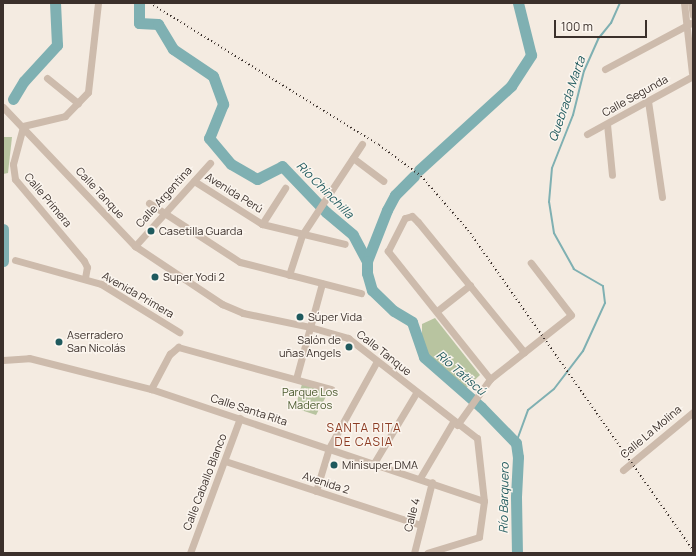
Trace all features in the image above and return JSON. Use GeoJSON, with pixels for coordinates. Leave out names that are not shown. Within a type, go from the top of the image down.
{"type":"FeatureCollection","features":[{"type":"Feature","properties":{"kind":"street"},"geometry":{"type":"LineString","coordinates":[[23,126],[65,116],[88,92],[98,3]]}},
{"type":"Feature","properties":{"kind":"street"},"geometry":{"type":"LineString","coordinates":[[684,3],[690,24],[693,74]]}},
{"type":"Feature","properties":{"kind":"street"},"geometry":{"type":"LineString","coordinates":[[692,3],[693,15]]}},
{"type":"Feature","properties":{"kind":"street"},"geometry":{"type":"LineString","coordinates":[[604,69],[690,24]]}},
{"type":"Feature","properties":{"kind":"street","name":"Calle Segunda"},"geometry":{"type":"LineString","coordinates":[[587,134],[648,101],[693,74]]}},
{"type":"Feature","properties":{"kind":"street"},"geometry":{"type":"LineString","coordinates":[[47,78],[78,103]]}},
{"type":"Feature","properties":{"kind":"street"},"geometry":{"type":"LineString","coordinates":[[648,101],[662,197]]}},
{"type":"Feature","properties":{"kind":"street","name":"Calle Tanque"},"geometry":{"type":"LineString","coordinates":[[3,107],[23,126],[135,246],[222,304],[243,313],[310,327],[348,338],[455,424],[477,438],[479,444],[484,501],[478,537],[427,553]]}},
{"type":"Feature","properties":{"kind":"street"},"geometry":{"type":"LineString","coordinates":[[607,124],[612,175]]}},
{"type":"Feature","properties":{"kind":"street","name":"Calle Primera"},"geometry":{"type":"LineString","coordinates":[[23,126],[13,164],[15,179],[84,261],[87,267],[85,278]]}},
{"type":"Feature","properties":{"kind":"street"},"geometry":{"type":"LineString","coordinates":[[289,275],[302,235],[316,210],[362,144]]}},
{"type":"Feature","properties":{"kind":"street"},"geometry":{"type":"LineString","coordinates":[[353,158],[383,181]]}},
{"type":"Feature","properties":{"kind":"street","name":"Calle Argentina"},"geometry":{"type":"LineString","coordinates":[[135,246],[210,163]]}},
{"type":"Feature","properties":{"kind":"street","name":"Avenida Perú"},"geometry":{"type":"LineString","coordinates":[[194,181],[262,224],[302,235],[345,244]]}},
{"type":"Feature","properties":{"kind":"street"},"geometry":{"type":"LineString","coordinates":[[262,224],[285,188]]}},
{"type":"Feature","properties":{"kind":"street"},"geometry":{"type":"LineString","coordinates":[[149,203],[240,262],[361,293]]}},
{"type":"Feature","properties":{"kind":"street"},"geometry":{"type":"LineString","coordinates":[[490,379],[388,251],[405,218],[414,218],[524,352]]}},
{"type":"Feature","properties":{"kind":"street","name":"Avenida Primera"},"geometry":{"type":"LineString","coordinates":[[16,260],[85,278],[110,289],[179,332]]}},
{"type":"Feature","properties":{"kind":"street"},"geometry":{"type":"LineString","coordinates":[[420,478],[455,424],[469,408],[490,379],[524,352],[573,318],[532,267]]}},
{"type":"Feature","properties":{"kind":"street"},"geometry":{"type":"LineString","coordinates":[[296,379],[322,283]]}},
{"type":"Feature","properties":{"kind":"street"},"geometry":{"type":"LineString","coordinates":[[437,311],[470,285]]}},
{"type":"Feature","properties":{"kind":"street"},"geometry":{"type":"LineString","coordinates":[[151,389],[173,349],[178,347],[331,389]]}},
{"type":"Feature","properties":{"kind":"street","name":"Calle Santa Rita"},"geometry":{"type":"LineString","coordinates":[[3,360],[29,358],[151,389],[432,482],[484,501]]}},
{"type":"Feature","properties":{"kind":"street"},"geometry":{"type":"LineString","coordinates":[[316,491],[328,448],[377,361]]}},
{"type":"Feature","properties":{"kind":"street"},"geometry":{"type":"LineString","coordinates":[[374,463],[416,392]]}},
{"type":"Feature","properties":{"kind":"street","name":"Calle La Molina"},"geometry":{"type":"LineString","coordinates":[[623,470],[693,412]]}},
{"type":"Feature","properties":{"kind":"street","name":"Calle Caballo Blanco"},"geometry":{"type":"LineString","coordinates":[[190,553],[240,418]]}},
{"type":"Feature","properties":{"kind":"street","name":"Avenida 2"},"geometry":{"type":"LineString","coordinates":[[225,461],[421,525]]}},
{"type":"Feature","properties":{"kind":"street","name":"Calle 4"},"geometry":{"type":"LineString","coordinates":[[414,553],[432,482]]}},
{"type":"Feature","properties":{"kind":"green space"},"geometry":{"type":"Polygon","coordinates":[[[3,137],[12,137],[8,173],[3,174],[3,137]]]}},
{"type":"Feature","properties":{"kind":"green space"},"geometry":{"type":"Polygon","coordinates":[[[435,318],[480,375],[461,393],[422,360],[422,324],[435,318]]]}},
{"type":"Feature","properties":{"kind":"green space","name":"Parque Los Maderos"},"geometry":{"type":"Polygon","coordinates":[[[302,384],[329,391],[316,415],[295,408],[302,384]]]}},
{"type":"Feature","properties":{"kind":"waterway"},"geometry":{"type":"LineString","coordinates":[[13,99],[24,81],[57,45],[55,3]]}},
{"type":"Feature","properties":{"kind":"waterway","name":"Río Chinchilla"},"geometry":{"type":"LineString","coordinates":[[139,3],[139,23],[158,24],[173,49],[213,76],[223,104],[209,138],[231,164],[257,179],[282,166],[326,212],[353,235],[367,261]]}},
{"type":"Feature","properties":{"kind":"waterway","name":"Río Tatiscú"},"geometry":{"type":"LineString","coordinates":[[419,170],[511,86],[531,55],[518,3]]}},
{"type":"Feature","properties":{"kind":"waterway","name":"Quebrada Marta"},"geometry":{"type":"LineString","coordinates":[[516,443],[528,410],[554,389],[583,351],[605,303],[603,286],[574,269],[554,233],[549,202],[552,168],[573,115],[584,71],[598,39],[611,23],[620,3]]}},
{"type":"Feature","properties":{"kind":"waterway","name":"Río Tatiscú"},"geometry":{"type":"LineString","coordinates":[[414,176],[395,195],[387,210],[367,261],[367,273],[372,290],[394,311],[412,322],[424,357],[481,407],[516,443],[518,457],[516,497],[517,553]]}},
{"type":"Feature","properties":{"kind":"waterway"},"geometry":{"type":"LineString","coordinates":[[3,229],[3,261]]}},
{"type":"Feature","properties":{"kind":"railway"},"geometry":{"type":"LineString","coordinates":[[150,3],[379,145],[421,176],[468,230],[693,550]]}},
{"type":"Feature","properties":{"kind":"place","name":"Casetilla Guarda"},"geometry":{"type":"Point","coordinates":[151,231]}},
{"type":"Feature","properties":{"kind":"place","name":"Super Yodi 2"},"geometry":{"type":"Point","coordinates":[155,277]}},
{"type":"Feature","properties":{"kind":"place","name":"Súper Vida"},"geometry":{"type":"Point","coordinates":[300,317]}},
{"type":"Feature","properties":{"kind":"place","name":"Aserradero San Nicolás"},"geometry":{"type":"Point","coordinates":[59,342]}},
{"type":"Feature","properties":{"kind":"place","name":"Salón de uñas Angels"},"geometry":{"type":"Point","coordinates":[349,347]}},
{"type":"Feature","properties":{"kind":"place","name":"Minisuper DMA"},"geometry":{"type":"Point","coordinates":[334,465]}},
{"type":"Feature","properties":{"kind":"district","name":"SANTA RITA DE CASIA"},"geometry":{"type":"Point","coordinates":[364,435]}},
{"type":"Feature","properties":{"kind":"water label","name":"Río Barquero"},"geometry":{"type":"Point","coordinates":[504,498]}}]}
